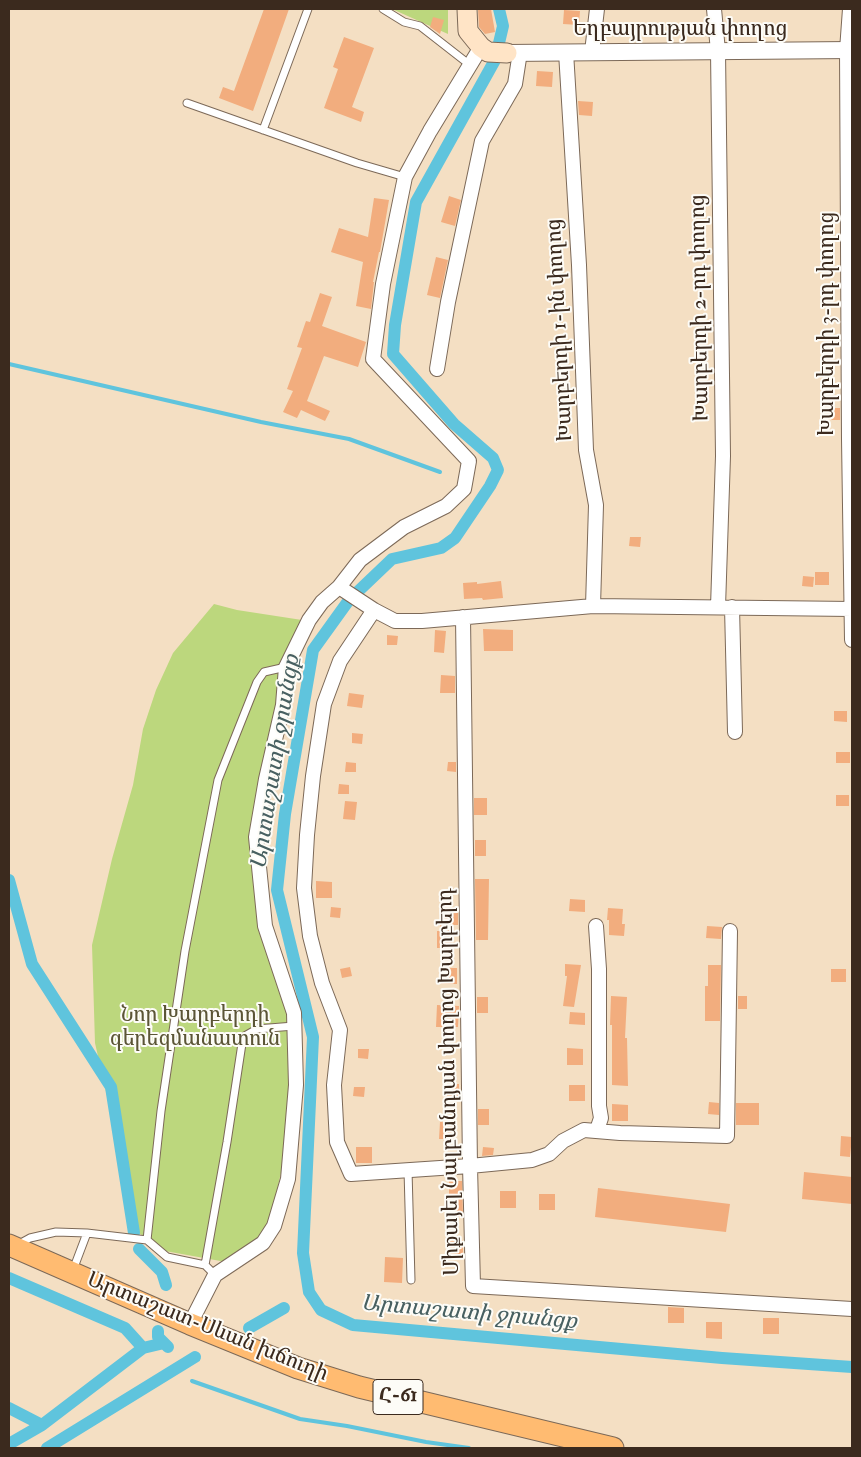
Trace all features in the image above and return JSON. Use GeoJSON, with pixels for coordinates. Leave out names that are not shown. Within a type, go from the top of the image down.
{"type":"FeatureCollection","features":[{"type":"Feature","properties":{"kind":"main road"},"geometry":{"type":"LineString","coordinates":[[467,9],[468,31],[484,50],[514,53]]}},
{"type":"Feature","properties":{"kind":"main road","name":"Արտաշատ-Սևան խճուղի"},"geometry":{"type":"LineString","coordinates":[[11,1246],[190,1324],[298,1368],[359,1387],[612,1448]]}},
{"type":"Feature","properties":{"kind":"street"},"geometry":{"type":"LineString","coordinates":[[592,52],[597,9]]}},
{"type":"Feature","properties":{"kind":"street","name":"Խարբերդի 2-րդ փողոց"},"geometry":{"type":"LineString","coordinates":[[714,9],[718,51],[725,607],[735,732]]}},
{"type":"Feature","properties":{"kind":"street","name":"Խարբերդի 3-րդ փողոց"},"geometry":{"type":"LineString","coordinates":[[850,9],[848,429],[852,640]]}},
{"type":"Feature","properties":{"kind":"street"},"geometry":{"type":"LineString","coordinates":[[190,1324],[210,1270],[263,1243],[274,1226],[288,1179],[296,1085],[294,1013],[265,926],[256,837],[266,779],[283,704],[286,666],[309,620],[322,602],[339,587],[360,560],[404,527],[446,506],[464,489],[469,461],[373,358],[382,284],[406,177],[430,131],[470,66],[484,50]]}},
{"type":"Feature","properties":{"kind":"street","name":"Եղբայրության փողոց"},"geometry":{"type":"LineString","coordinates":[[514,53],[850,50]]}},
{"type":"Feature","properties":{"kind":"street","name":"Խարբերդի 1-ին փողոց"},"geometry":{"type":"LineString","coordinates":[[566,52],[579,265],[586,450],[596,505],[593,606]]}},
{"type":"Feature","properties":{"kind":"street"},"geometry":{"type":"LineString","coordinates":[[437,369],[448,302],[482,140],[515,84],[514,53]]}},
{"type":"Feature","properties":{"kind":"street"},"geometry":{"type":"LineString","coordinates":[[339,587],[395,621],[422,621],[593,606],[852,609]]}},
{"type":"Feature","properties":{"kind":"street"},"geometry":{"type":"LineString","coordinates":[[374,610],[340,661],[324,704],[307,835],[304,888],[310,936],[322,983],[340,1030],[334,1085],[337,1142],[351,1174],[532,1160],[549,1154],[563,1141],[584,1130],[727,1136],[730,931]]}},
{"type":"Feature","properties":{"kind":"street","name":"Միքայել Նալբանդյան փողոց Խարբերդ"},"geometry":{"type":"LineString","coordinates":[[463,617],[473,1286],[852,1309]]}},
{"type":"Feature","properties":{"kind":"street"},"geometry":{"type":"LineString","coordinates":[[596,926],[599,969],[599,1106],[601,1118],[597,1130]]}},
{"type":"Feature","properties":{"kind":"lane"},"geometry":{"type":"LineString","coordinates":[[263,130],[308,9]]}},
{"type":"Feature","properties":{"kind":"lane"},"geometry":{"type":"LineString","coordinates":[[383,9],[404,22],[420,26],[470,66]]}},
{"type":"Feature","properties":{"kind":"lane"},"geometry":{"type":"LineString","coordinates":[[187,103],[357,163],[406,177]]}},
{"type":"Feature","properties":{"kind":"lane"},"geometry":{"type":"LineString","coordinates":[[147,1240],[161,1111],[184,960],[218,780],[257,682],[264,672],[286,666]]}},
{"type":"Feature","properties":{"kind":"lane"},"geometry":{"type":"LineString","coordinates":[[11,1246],[30,1238],[56,1232],[87,1233],[147,1240],[167,1257],[210,1270],[243,1037],[257,1029],[294,1026]]}},
{"type":"Feature","properties":{"kind":"lane"},"geometry":{"type":"LineString","coordinates":[[408,1170],[410,1280]]}},
{"type":"Feature","properties":{"kind":"lane"},"geometry":{"type":"LineString","coordinates":[[72,1273],[87,1233]]}},
{"type":"Feature","properties":{"kind":"green space"},"geometry":{"type":"Polygon","coordinates":[[[392,9],[448,9],[448,34],[392,9]]]}},
{"type":"Feature","properties":{"kind":"green space","name":"Նոր Խարբերդի գերեզմանատուն"},"geometry":{"type":"Polygon","coordinates":[[[214,604],[237,610],[302,620],[258,813],[260,922],[296,1011],[287,1146],[267,1235],[226,1262],[165,1251],[133,1229],[119,1149],[95,1043],[92,945],[112,859],[133,785],[143,729],[156,690],[173,653],[214,604]]]}},
{"type":"Feature","properties":{"kind":"building"},"geometry":{"type":"Polygon","coordinates":[[[264,9],[289,9],[253,111],[219,98],[223,87],[234,91],[264,9]]]}},
{"type":"Feature","properties":{"kind":"building"},"geometry":{"type":"Polygon","coordinates":[[[478,9],[491,9],[495,32],[485,34],[479,27],[478,9]]]}},
{"type":"Feature","properties":{"kind":"building"},"geometry":{"type":"Polygon","coordinates":[[[564,10],[580,11],[579,25],[563,24],[564,10]]]}},
{"type":"Feature","properties":{"kind":"building"},"geometry":{"type":"Polygon","coordinates":[[[433,17],[444,20],[440,34],[430,27],[433,17]]]}},
{"type":"Feature","properties":{"kind":"building"},"geometry":{"type":"Polygon","coordinates":[[[344,37],[374,48],[352,107],[364,112],[361,122],[324,108],[338,69],[333,67],[344,37]]]}},
{"type":"Feature","properties":{"kind":"building"},"geometry":{"type":"Polygon","coordinates":[[[537,71],[553,72],[552,87],[536,86],[537,71]]]}},
{"type":"Feature","properties":{"kind":"building"},"geometry":{"type":"Polygon","coordinates":[[[578,101],[593,102],[592,116],[579,115],[578,101]]]}},
{"type":"Feature","properties":{"kind":"building"},"geometry":{"type":"Polygon","coordinates":[[[449,196],[461,200],[455,226],[441,222],[449,196]]]}},
{"type":"Feature","properties":{"kind":"building"},"geometry":{"type":"Polygon","coordinates":[[[374,198],[389,200],[373,282],[371,309],[356,306],[363,262],[331,252],[339,228],[368,237],[374,198]]]}},
{"type":"Feature","properties":{"kind":"building"},"geometry":{"type":"Polygon","coordinates":[[[436,257],[448,260],[440,298],[427,295],[436,257]]]}},
{"type":"Feature","properties":{"kind":"building"},"geometry":{"type":"Polygon","coordinates":[[[320,293],[332,297],[322,326],[366,342],[358,367],[324,356],[307,401],[330,411],[325,421],[301,410],[297,418],[283,412],[293,391],[287,389],[302,348],[297,347],[306,321],[310,322],[320,293]]]}},
{"type":"Feature","properties":{"kind":"building"},"geometry":{"type":"Polygon","coordinates":[[[831,408],[840,408],[840,420],[831,420],[831,408]]]}},
{"type":"Feature","properties":{"kind":"building"},"geometry":{"type":"Polygon","coordinates":[[[630,537],[641,537],[640,547],[629,546],[630,537]]]}},
{"type":"Feature","properties":{"kind":"building"},"geometry":{"type":"Polygon","coordinates":[[[815,572],[829,572],[829,585],[815,585],[815,572]]]}},
{"type":"Feature","properties":{"kind":"building"},"geometry":{"type":"Polygon","coordinates":[[[803,576],[814,577],[813,587],[802,586],[803,576]]]}},
{"type":"Feature","properties":{"kind":"building"},"geometry":{"type":"Polygon","coordinates":[[[501,581],[503,598],[464,599],[463,583],[477,582],[477,584],[501,581]]]}},
{"type":"Feature","properties":{"kind":"building"},"geometry":{"type":"Polygon","coordinates":[[[483,629],[513,630],[513,651],[484,651],[483,629]]]}},
{"type":"Feature","properties":{"kind":"building"},"geometry":{"type":"Polygon","coordinates":[[[435,630],[446,631],[444,653],[434,652],[435,630]]]}},
{"type":"Feature","properties":{"kind":"building"},"geometry":{"type":"Polygon","coordinates":[[[387,635],[398,636],[397,645],[387,645],[387,635]]]}},
{"type":"Feature","properties":{"kind":"building"},"geometry":{"type":"Polygon","coordinates":[[[441,675],[455,676],[455,693],[440,693],[441,675]]]}},
{"type":"Feature","properties":{"kind":"building"},"geometry":{"type":"Polygon","coordinates":[[[349,693],[364,695],[362,708],[347,706],[349,693]]]}},
{"type":"Feature","properties":{"kind":"building"},"geometry":{"type":"Polygon","coordinates":[[[834,711],[847,711],[847,722],[834,721],[834,711]]]}},
{"type":"Feature","properties":{"kind":"building"},"geometry":{"type":"Polygon","coordinates":[[[352,733],[363,734],[362,744],[352,743],[352,733]]]}},
{"type":"Feature","properties":{"kind":"building"},"geometry":{"type":"Polygon","coordinates":[[[836,752],[850,752],[850,763],[836,763],[836,752]]]}},
{"type":"Feature","properties":{"kind":"building"},"geometry":{"type":"Polygon","coordinates":[[[346,762],[356,763],[356,772],[345,772],[346,762]]]}},
{"type":"Feature","properties":{"kind":"building"},"geometry":{"type":"Polygon","coordinates":[[[448,762],[456,762],[456,772],[447,771],[448,762]]]}},
{"type":"Feature","properties":{"kind":"building"},"geometry":{"type":"Polygon","coordinates":[[[339,784],[349,785],[349,794],[338,794],[339,784]]]}},
{"type":"Feature","properties":{"kind":"building"},"geometry":{"type":"Polygon","coordinates":[[[836,795],[849,795],[849,806],[836,806],[836,795]]]}},
{"type":"Feature","properties":{"kind":"building"},"geometry":{"type":"Polygon","coordinates":[[[474,798],[487,798],[487,815],[474,815],[474,798]]]}},
{"type":"Feature","properties":{"kind":"building"},"geometry":{"type":"Polygon","coordinates":[[[345,801],[357,802],[355,820],[343,819],[345,801]]]}},
{"type":"Feature","properties":{"kind":"building"},"geometry":{"type":"Polygon","coordinates":[[[475,840],[486,840],[486,856],[475,856],[475,840]]]}},
{"type":"Feature","properties":{"kind":"building"},"geometry":{"type":"Polygon","coordinates":[[[475,879],[489,879],[488,940],[476,940],[475,879]]]}},
{"type":"Feature","properties":{"kind":"building"},"geometry":{"type":"Polygon","coordinates":[[[316,881],[332,882],[332,898],[316,898],[316,881]]]}},
{"type":"Feature","properties":{"kind":"building"},"geometry":{"type":"Polygon","coordinates":[[[570,899],[585,900],[585,912],[569,911],[570,899]]]}},
{"type":"Feature","properties":{"kind":"building"},"geometry":{"type":"Polygon","coordinates":[[[331,907],[341,908],[340,918],[330,917],[331,907]]]}},
{"type":"Feature","properties":{"kind":"building"},"geometry":{"type":"Polygon","coordinates":[[[440,908],[458,908],[458,925],[452,925],[452,948],[437,948],[437,931],[440,931],[440,908]]]}},
{"type":"Feature","properties":{"kind":"building"},"geometry":{"type":"Polygon","coordinates":[[[608,908],[623,909],[622,924],[625,924],[624,936],[609,935],[608,908]]]}},
{"type":"Feature","properties":{"kind":"building"},"geometry":{"type":"Polygon","coordinates":[[[707,926],[722,927],[721,939],[706,938],[707,926]]]}},
{"type":"Feature","properties":{"kind":"building"},"geometry":{"type":"Polygon","coordinates":[[[565,964],[581,965],[574,1007],[563,1006],[567,976],[565,976],[565,964]]]}},
{"type":"Feature","properties":{"kind":"building"},"geometry":{"type":"Polygon","coordinates":[[[708,965],[721,965],[720,1021],[705,1021],[705,986],[708,986],[708,965]]]}},
{"type":"Feature","properties":{"kind":"building"},"geometry":{"type":"Polygon","coordinates":[[[350,967],[352,976],[342,978],[340,969],[350,967]]]}},
{"type":"Feature","properties":{"kind":"building"},"geometry":{"type":"Polygon","coordinates":[[[441,968],[457,968],[457,984],[441,984],[441,968]]]}},
{"type":"Feature","properties":{"kind":"building"},"geometry":{"type":"Polygon","coordinates":[[[831,969],[846,969],[846,982],[831,982],[831,969]]]}},
{"type":"Feature","properties":{"kind":"building"},"geometry":{"type":"Polygon","coordinates":[[[611,996],[627,997],[625,1038],[627,1038],[628,1086],[612,1085],[611,996]]]}},
{"type":"Feature","properties":{"kind":"building"},"geometry":{"type":"Polygon","coordinates":[[[738,996],[747,996],[747,1009],[738,1009],[738,996]]]}},
{"type":"Feature","properties":{"kind":"building"},"geometry":{"type":"Polygon","coordinates":[[[477,997],[488,997],[488,1013],[477,1013],[477,997]]]}},
{"type":"Feature","properties":{"kind":"building"},"geometry":{"type":"Polygon","coordinates":[[[437,1005],[459,1006],[458,1027],[436,1027],[437,1005]]]}},
{"type":"Feature","properties":{"kind":"building"},"geometry":{"type":"Polygon","coordinates":[[[570,1012],[585,1013],[585,1025],[569,1024],[570,1012]]]}},
{"type":"Feature","properties":{"kind":"building"},"geometry":{"type":"Polygon","coordinates":[[[567,1048],[583,1049],[583,1065],[567,1065],[567,1048]]]}},
{"type":"Feature","properties":{"kind":"building"},"geometry":{"type":"Polygon","coordinates":[[[358,1049],[369,1049],[368,1059],[358,1058],[358,1049]]]}},
{"type":"Feature","properties":{"kind":"building"},"geometry":{"type":"Polygon","coordinates":[[[444,1084],[459,1084],[459,1101],[444,1101],[444,1084]]]}},
{"type":"Feature","properties":{"kind":"building"},"geometry":{"type":"Polygon","coordinates":[[[569,1085],[585,1085],[585,1101],[569,1101],[569,1085]]]}},
{"type":"Feature","properties":{"kind":"building"},"geometry":{"type":"Polygon","coordinates":[[[354,1087],[365,1087],[364,1097],[353,1096],[354,1087]]]}},
{"type":"Feature","properties":{"kind":"building"},"geometry":{"type":"Polygon","coordinates":[[[709,1102],[719,1103],[719,1115],[708,1114],[709,1102]]]}},
{"type":"Feature","properties":{"kind":"building"},"geometry":{"type":"Polygon","coordinates":[[[736,1103],[759,1103],[759,1125],[736,1125],[736,1103]]]}},
{"type":"Feature","properties":{"kind":"building"},"geometry":{"type":"Polygon","coordinates":[[[612,1104],[628,1105],[628,1121],[612,1121],[612,1104]]]}},
{"type":"Feature","properties":{"kind":"building"},"geometry":{"type":"Polygon","coordinates":[[[478,1109],[489,1109],[489,1125],[478,1125],[478,1109]]]}},
{"type":"Feature","properties":{"kind":"building"},"geometry":{"type":"Polygon","coordinates":[[[440,1122],[455,1122],[455,1139],[439,1139],[440,1122]]]}},
{"type":"Feature","properties":{"kind":"building"},"geometry":{"type":"Polygon","coordinates":[[[841,1136],[852,1137],[850,1157],[840,1156],[841,1136]]]}},
{"type":"Feature","properties":{"kind":"building"},"geometry":{"type":"Polygon","coordinates":[[[356,1147],[372,1147],[372,1163],[356,1163],[356,1147]]]}},
{"type":"Feature","properties":{"kind":"building"},"geometry":{"type":"Polygon","coordinates":[[[483,1147],[494,1148],[493,1155],[482,1156],[483,1147]]]}},
{"type":"Feature","properties":{"kind":"building"},"geometry":{"type":"Polygon","coordinates":[[[804,1172],[852,1177],[852,1204],[802,1199],[804,1172]]]}},
{"type":"Feature","properties":{"kind":"building"},"geometry":{"type":"Polygon","coordinates":[[[449,1181],[462,1181],[463,1217],[455,1217],[457,1198],[449,1198],[449,1181]]]}},
{"type":"Feature","properties":{"kind":"building"},"geometry":{"type":"Polygon","coordinates":[[[598,1188],[730,1204],[726,1232],[595,1217],[598,1188]]]}},
{"type":"Feature","properties":{"kind":"building"},"geometry":{"type":"Polygon","coordinates":[[[500,1191],[516,1191],[516,1208],[500,1208],[500,1191]]]}},
{"type":"Feature","properties":{"kind":"building"},"geometry":{"type":"Polygon","coordinates":[[[539,1194],[555,1194],[555,1210],[539,1210],[539,1194]]]}},
{"type":"Feature","properties":{"kind":"building"},"geometry":{"type":"Polygon","coordinates":[[[447,1240],[463,1240],[463,1256],[448,1256],[447,1240]]]}},
{"type":"Feature","properties":{"kind":"building"},"geometry":{"type":"Polygon","coordinates":[[[385,1257],[403,1258],[402,1283],[384,1282],[385,1257]]]}},
{"type":"Feature","properties":{"kind":"building"},"geometry":{"type":"Polygon","coordinates":[[[668,1307],[684,1308],[684,1323],[668,1323],[668,1307]]]}},
{"type":"Feature","properties":{"kind":"building"},"geometry":{"type":"Polygon","coordinates":[[[763,1318],[779,1318],[779,1334],[763,1334],[763,1318]]]}},
{"type":"Feature","properties":{"kind":"building"},"geometry":{"type":"Polygon","coordinates":[[[706,1322],[722,1322],[722,1339],[706,1338],[706,1322]]]}},
{"type":"Feature","properties":{"kind":"waterway","name":"Արտաշատի ջրանցք"},"geometry":{"type":"LineString","coordinates":[[499,9],[503,26],[495,60],[416,202],[395,325],[393,354],[454,424],[493,458],[498,470],[490,486],[455,538],[441,548],[392,559],[349,600],[313,650],[285,814],[277,890],[313,1037],[303,1253],[309,1292],[321,1310],[353,1325],[722,1358],[852,1367]]}},
{"type":"Feature","properties":{"kind":"waterway"},"geometry":{"type":"LineString","coordinates":[[9,364],[261,422],[349,439],[440,472]]}},
{"type":"Feature","properties":{"kind":"waterway"},"geometry":{"type":"LineString","coordinates":[[9,880],[32,964],[111,1087],[134,1233]]}},
{"type":"Feature","properties":{"kind":"waterway"},"geometry":{"type":"LineString","coordinates":[[139,1249],[162,1272],[166,1285]]}},
{"type":"Feature","properties":{"kind":"waterway"},"geometry":{"type":"LineString","coordinates":[[9,1278],[125,1328],[143,1348]]}},
{"type":"Feature","properties":{"kind":"waterway"},"geometry":{"type":"LineString","coordinates":[[249,1328],[284,1308]]}},
{"type":"Feature","properties":{"kind":"waterway"},"geometry":{"type":"LineString","coordinates":[[158,1331],[158,1337],[168,1347]]}},
{"type":"Feature","properties":{"kind":"waterway"},"geometry":{"type":"LineString","coordinates":[[9,1444],[42,1425],[143,1348],[164,1343]]}},
{"type":"Feature","properties":{"kind":"waterway"},"geometry":{"type":"LineString","coordinates":[[47,1448],[195,1357]]}},
{"type":"Feature","properties":{"kind":"waterway"},"geometry":{"type":"LineString","coordinates":[[192,1381],[300,1419],[469,1448]]}},
{"type":"Feature","properties":{"kind":"waterway"},"geometry":{"type":"LineString","coordinates":[[9,1408],[42,1425]]}}]}
